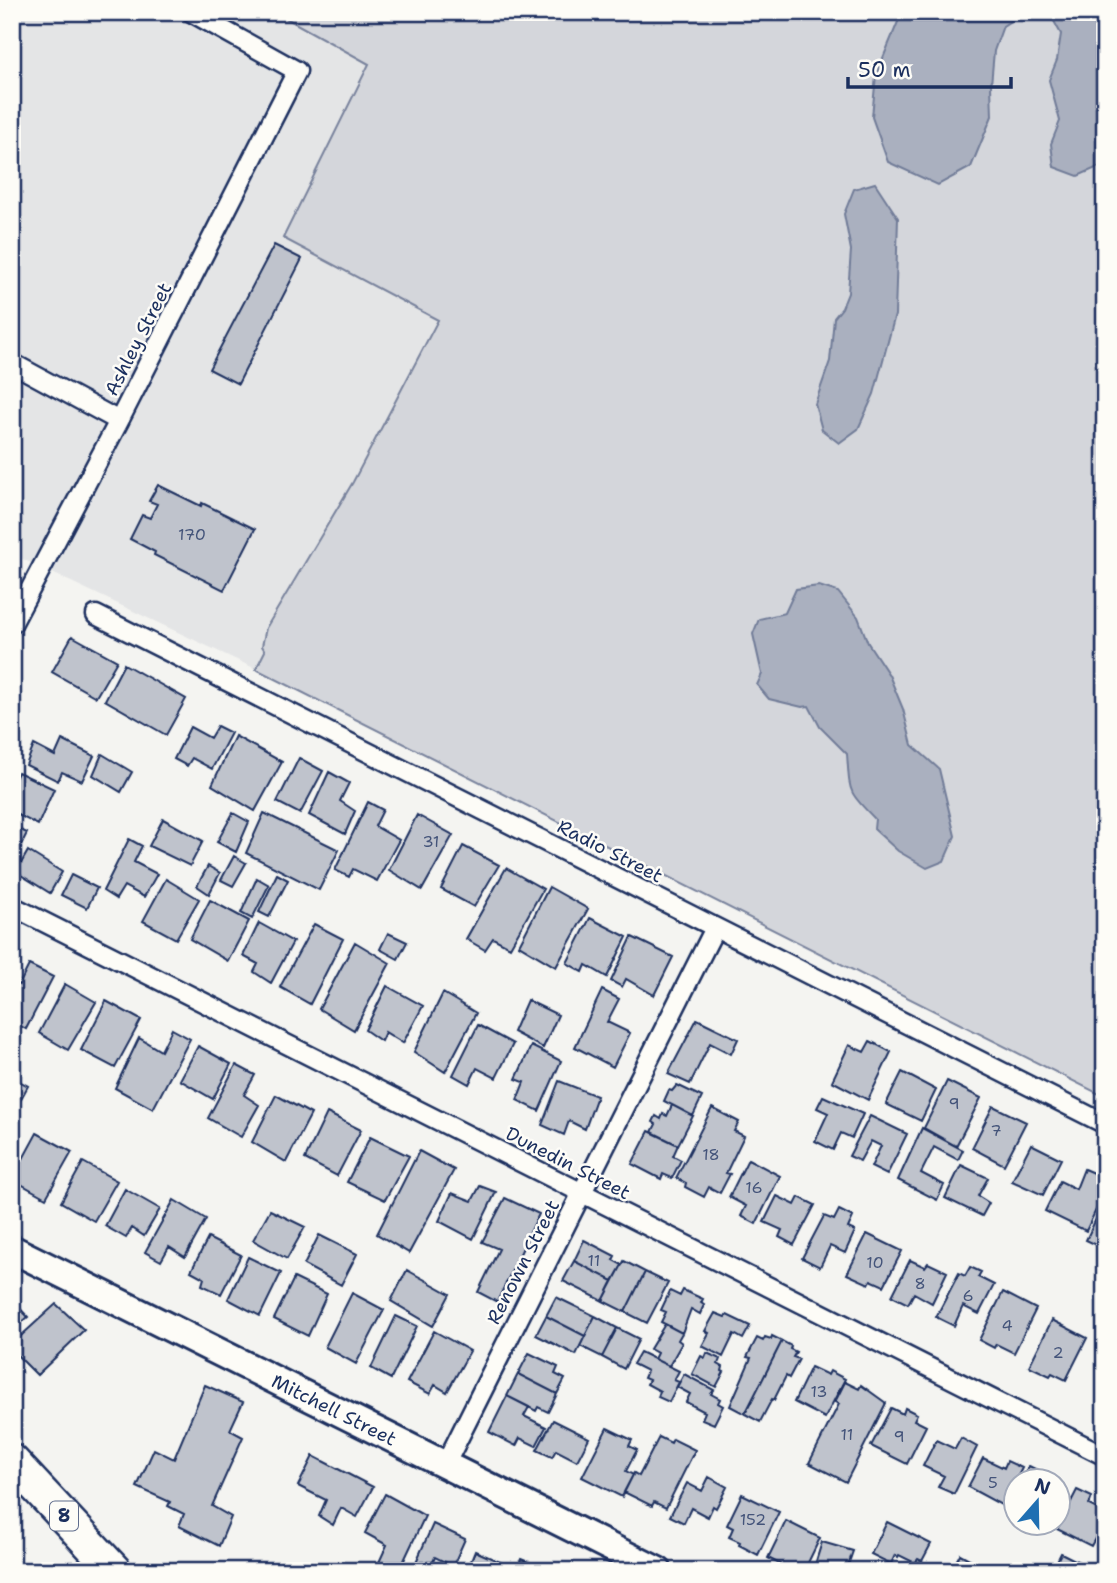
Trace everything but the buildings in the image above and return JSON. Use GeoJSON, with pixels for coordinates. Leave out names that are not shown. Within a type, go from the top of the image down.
{"type":"FeatureCollection","features":[{"type":"Feature","properties":{"kind":"highway","name":"8"},"geometry":{"type":"LineString","coordinates":[[12,1461],[116,1571]]}},
{"type":"Feature","properties":{"kind":"main road","name":"Mitchell Street"},"geometry":{"type":"LineString","coordinates":[[12,1249],[658,1571]]}},
{"type":"Feature","properties":{"kind":"street","name":"Ashley Street"},"geometry":{"type":"LineString","coordinates":[[12,624],[119,421],[297,71],[191,12]]}},
{"type":"Feature","properties":{"kind":"street"},"geometry":{"type":"LineString","coordinates":[[12,363],[119,421]]}},
{"type":"Feature","properties":{"kind":"street","name":"Radio Street"},"geometry":{"type":"LineString","coordinates":[[96,615],[1105,1124]]}},
{"type":"Feature","properties":{"kind":"street","name":"Dunedin Street"},"geometry":{"type":"LineString","coordinates":[[12,906],[1105,1456]]}},
{"type":"Feature","properties":{"kind":"street","name":"Renown Street"},"geometry":{"type":"LineString","coordinates":[[445,1465],[715,928]]}},
{"type":"Feature","properties":{"kind":"shaded area"},"geometry":{"type":"Polygon","coordinates":[[[12,12],[275,12],[369,64],[283,237],[438,320],[256,669],[12,554],[12,12]]]}},
{"type":"Feature","properties":{"kind":"shaded area"},"geometry":{"type":"Polygon","coordinates":[[[275,12],[1105,12],[1105,1097],[256,669],[265,651],[262,646],[266,628],[353,482],[438,320],[283,238],[369,64],[275,12]]]}},
{"type":"Feature","properties":{"kind":"water"},"geometry":{"type":"Polygon","coordinates":[[[902,12],[1024,12],[1003,26],[994,51],[992,116],[971,167],[938,185],[888,162],[872,117],[876,75],[902,12]]]}},
{"type":"Feature","properties":{"kind":"water"},"geometry":{"type":"Polygon","coordinates":[[[1049,12],[1105,12],[1105,164],[1078,176],[1054,167],[1051,144],[1060,121],[1049,80],[1057,60],[1061,34],[1049,12]]]}},
{"type":"Feature","properties":{"kind":"water"},"geometry":{"type":"Polygon","coordinates":[[[875,183],[898,218],[895,315],[874,394],[858,429],[839,443],[822,430],[815,404],[830,361],[834,318],[848,293],[851,250],[844,214],[854,189],[875,183]]]}},
{"type":"Feature","properties":{"kind":"water"},"geometry":{"type":"Polygon","coordinates":[[[819,586],[838,592],[858,617],[868,643],[889,675],[903,709],[912,745],[939,769],[955,836],[944,861],[927,868],[898,851],[874,829],[875,819],[859,803],[852,791],[847,754],[820,727],[809,706],[802,707],[769,699],[757,685],[762,674],[753,634],[759,619],[785,613],[796,589],[819,586]]]}}]}
